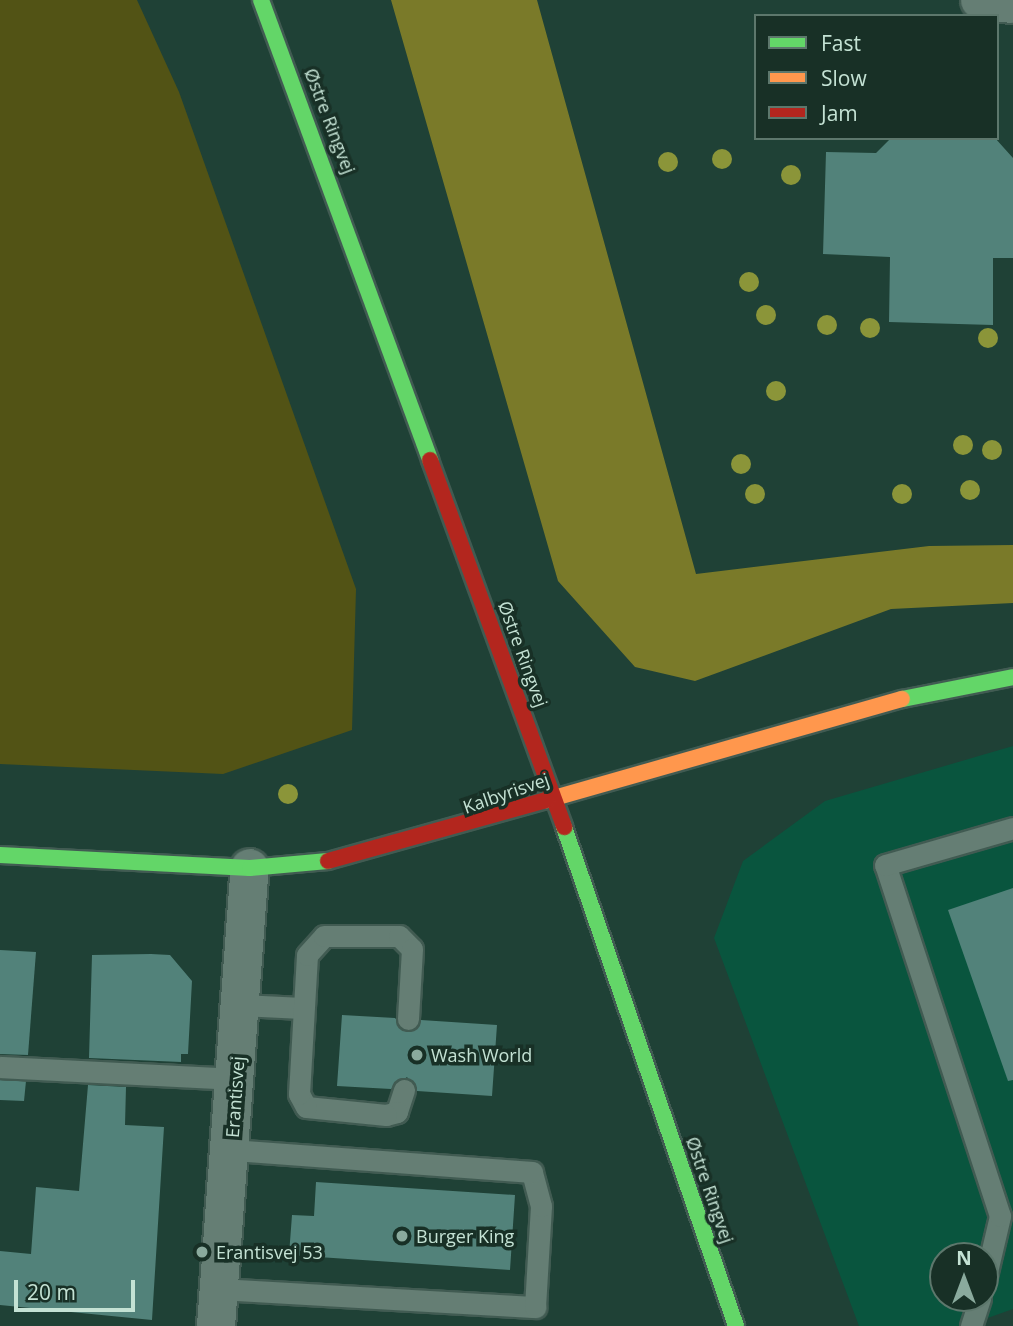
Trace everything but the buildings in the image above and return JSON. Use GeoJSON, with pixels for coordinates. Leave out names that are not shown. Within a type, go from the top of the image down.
{"type":"FeatureCollection","features":[{"type":"Feature","properties":{"kind":"street","name":"Østre Ringvej"},"geometry":{"type":"LineString","coordinates":[[261,0],[554,797],[736,1326]]}},
{"type":"Feature","properties":{"kind":"street"},"geometry":{"type":"LineString","coordinates":[[981,0],[1013,4]]}},
{"type":"Feature","properties":{"kind":"street","name":"Kalbyrisvej"},"geometry":{"type":"LineString","coordinates":[[0,855],[250,868],[338,860],[423,841],[554,797],[911,695],[1013,677]]}},
{"type":"Feature","properties":{"kind":"street","name":"Erantisvej"},"geometry":{"type":"LineString","coordinates":[[219,1308],[250,868]]}},
{"type":"Feature","properties":{"kind":"lane"},"geometry":{"type":"LineString","coordinates":[[994,1242],[1000,1216],[885,865],[1013,828]]}},
{"type":"Feature","properties":{"kind":"lane"},"geometry":{"type":"LineString","coordinates":[[404,1090],[397,1112],[386,1115],[306,1107],[299,1094],[307,955],[324,936],[399,936],[412,949],[408,1019]]}},
{"type":"Feature","properties":{"kind":"lane"},"geometry":{"type":"LineString","coordinates":[[241,1005],[302,1008]]}},
{"type":"Feature","properties":{"kind":"lane"},"geometry":{"type":"LineString","coordinates":[[0,1067],[236,1079]]}},
{"type":"Feature","properties":{"kind":"lane"},"geometry":{"type":"LineString","coordinates":[[219,1308],[535,1307],[536,1294],[541,1206],[532,1172],[231,1150]]}},
{"type":"Feature","properties":{"kind":"shaded area"},"geometry":{"type":"Polygon","coordinates":[[[0,0],[137,0],[179,92],[356,589],[352,730],[223,774],[0,764],[0,0]]]}},
{"type":"Feature","properties":{"kind":"shaded area"},"geometry":{"type":"Polygon","coordinates":[[[391,0],[537,0],[696,574],[929,546],[1013,545],[1013,603],[891,609],[695,681],[635,667],[558,581],[391,0]]]}},
{"type":"Feature","properties":{"kind":"shaded area"},"geometry":{"type":"Polygon","coordinates":[[[1013,746],[1013,1309],[965,1326],[859,1326],[714,938],[743,861],[825,801],[1013,746]]]}},
{"type":"Feature","properties":{"kind":"traffic: fast"},"geometry":{"type":"LineString","coordinates":[[261,0],[430,460]]}},
{"type":"Feature","properties":{"kind":"traffic: fast"},"geometry":{"type":"LineString","coordinates":[[902,699],[1013,677]]}},
{"type":"Feature","properties":{"kind":"traffic: fast"},"geometry":{"type":"LineString","coordinates":[[564,827],[736,1326]]}},
{"type":"Feature","properties":{"kind":"traffic: fast"},"geometry":{"type":"LineString","coordinates":[[0,855],[250,868],[328,861]]}},
{"type":"Feature","properties":{"kind":"traffic: slow"},"geometry":{"type":"LineString","coordinates":[[547,800],[902,699]]}},
{"type":"Feature","properties":{"kind":"traffic: jam"},"geometry":{"type":"LineString","coordinates":[[430,460],[564,827]]}},
{"type":"Feature","properties":{"kind":"traffic: jam"},"geometry":{"type":"LineString","coordinates":[[328,861],[547,800]]}},
{"type":"Feature","properties":{"kind":"place","name":"Wash World"},"geometry":{"type":"Point","coordinates":[417,1055]}},
{"type":"Feature","properties":{"kind":"place","name":"Burger King"},"geometry":{"type":"Point","coordinates":[402,1236]}},
{"type":"Feature","properties":{"kind":"place","name":"Erantisvej 53"},"geometry":{"type":"Point","coordinates":[202,1252]}}]}
